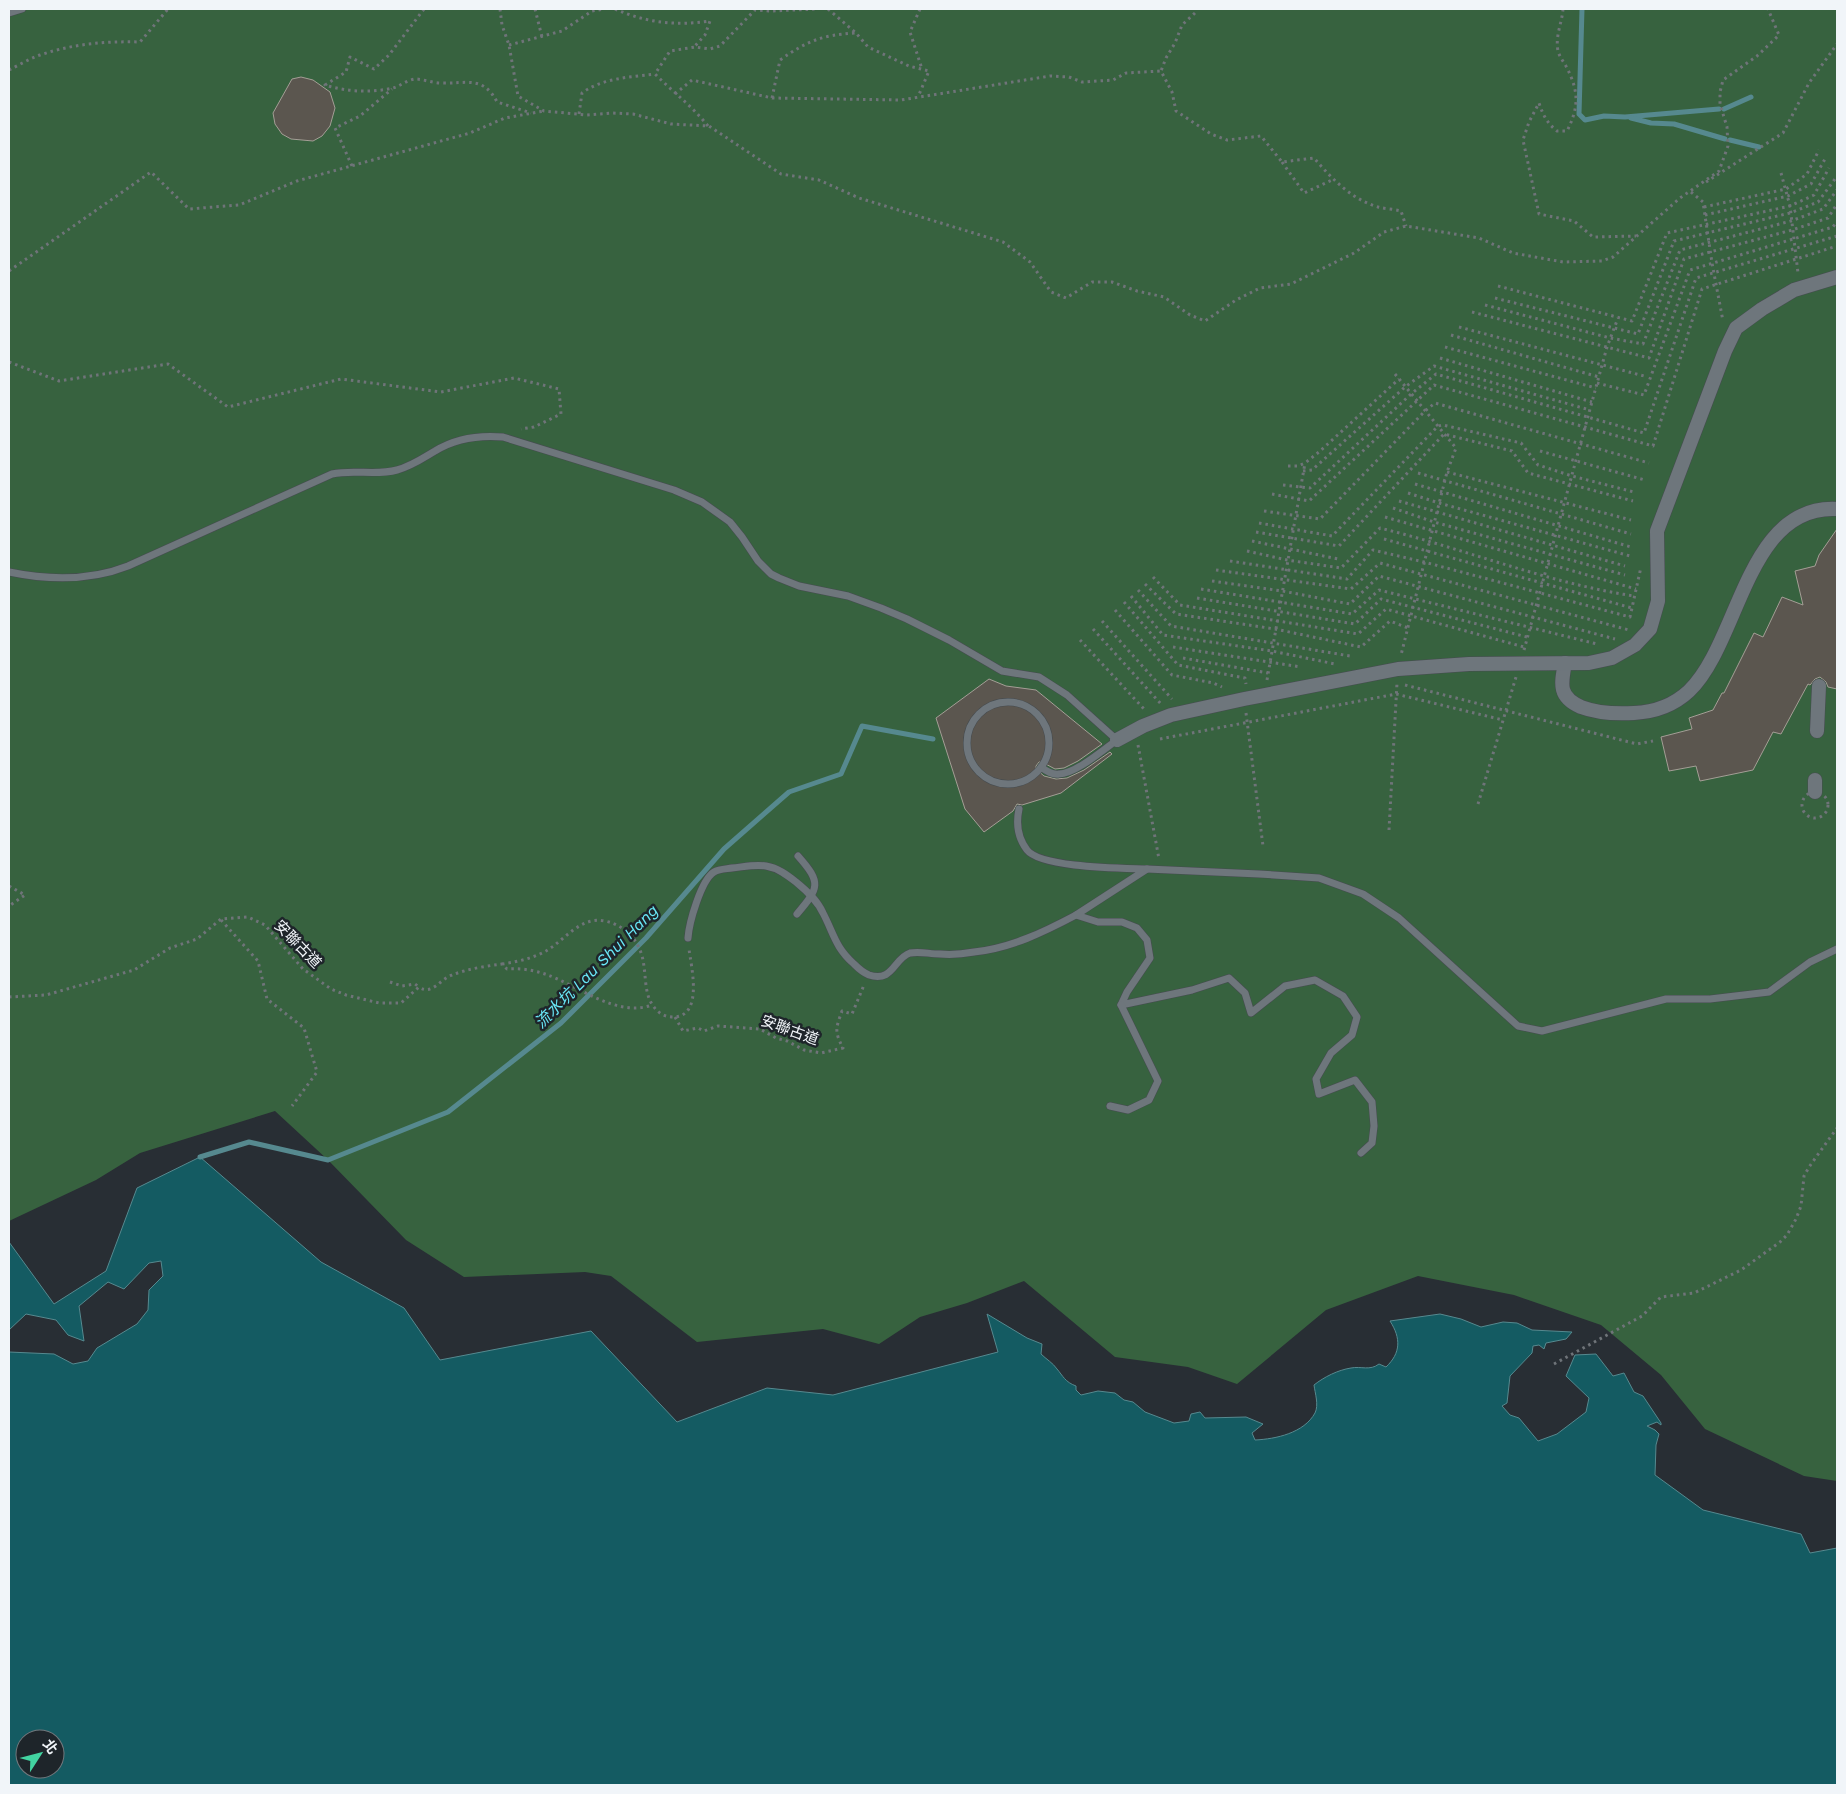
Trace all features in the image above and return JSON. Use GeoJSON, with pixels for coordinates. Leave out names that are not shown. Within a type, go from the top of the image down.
{"type":"FeatureCollection","features":[{"type":"Feature","properties":{"kind":"street"},"geometry":{"type":"LineString","coordinates":[[1117,740],[1155,721],[1264,695],[1469,664],[1589,663],[1612,658],[1635,645],[1650,629],[1658,601],[1657,531],[1725,351],[1736,328],[1762,309],[1799,289],[1837,277]]}},
{"type":"Feature","properties":{"kind":"street"},"geometry":{"type":"LineString","coordinates":[[1564,663],[1563,692],[1572,703],[1586,708],[1610,713],[1638,713],[1674,702],[1690,690],[1704,672],[1760,558],[1771,540],[1787,525],[1805,515],[1837,509]]}},
{"type":"Feature","properties":{"kind":"street"},"geometry":{"type":"LineString","coordinates":[[1817,730],[1819,686]]}},
{"type":"Feature","properties":{"kind":"lane"},"geometry":{"type":"LineString","coordinates":[[9,13],[22,9]]}},
{"type":"Feature","properties":{"kind":"lane"},"geometry":{"type":"LineString","coordinates":[[9,572],[54,577],[84,577],[108,573],[128,566],[332,474],[340,472],[375,474],[391,472],[406,467],[453,442],[468,438],[492,436],[525,443],[694,498],[730,522],[764,568],[779,578],[800,586],[836,593],[873,605],[920,625],[1002,671],[1039,678],[1067,695],[1117,740],[1070,771],[1059,774],[1048,772],[1041,767]]}},
{"type":"Feature","properties":{"kind":"lane"},"geometry":{"type":"LineString","coordinates":[[1016,702],[1027,706],[1037,714],[1044,724],[1048,736],[1048,748],[1041,767],[1030,777],[1010,783],[991,780],[982,775],[970,758],[967,749],[967,739],[973,720],[981,711],[992,704],[1016,702]]}},
{"type":"Feature","properties":{"kind":"lane"},"geometry":{"type":"LineString","coordinates":[[1018,809],[1018,834],[1028,851],[1046,860],[1070,864],[1147,870],[1318,878],[1363,894],[1399,918],[1518,1026],[1542,1031],[1666,999],[1710,999],[1769,992],[1810,962],[1837,949]]}},
{"type":"Feature","properties":{"kind":"lane"},"geometry":{"type":"LineString","coordinates":[[797,914],[813,896],[816,885],[813,876],[798,856]]}},
{"type":"Feature","properties":{"kind":"lane"},"geometry":{"type":"LineString","coordinates":[[688,938],[689,926],[705,880],[713,872],[721,869],[756,866],[771,868],[787,875],[813,896],[824,913],[831,934],[843,954],[869,975],[882,976],[892,970],[907,954],[918,952],[938,954],[975,952],[1012,944],[1044,932],[1076,915],[1147,870]]}},
{"type":"Feature","properties":{"kind":"lane"},"geometry":{"type":"LineString","coordinates":[[1076,915],[1098,922],[1122,922],[1137,928],[1147,940],[1150,958],[1127,992],[1121,1005]]}},
{"type":"Feature","properties":{"kind":"lane"},"geometry":{"type":"LineString","coordinates":[[1121,1005],[1192,990],[1229,978],[1246,993],[1251,1013],[1285,986],[1315,980],[1342,996],[1357,1017],[1352,1035],[1330,1052],[1316,1079],[1319,1094],[1355,1080],[1372,1102],[1374,1126],[1372,1143],[1361,1153]]}},
{"type":"Feature","properties":{"kind":"lane"},"geometry":{"type":"LineString","coordinates":[[1110,1106],[1128,1110],[1148,1100],[1158,1081],[1121,1005]]}},
{"type":"Feature","properties":{"kind":"path"},"geometry":{"type":"LineString","coordinates":[[9,70],[39,55],[80,45],[110,41],[140,42],[168,9]]}},
{"type":"Feature","properties":{"kind":"path"},"geometry":{"type":"LineString","coordinates":[[394,88],[343,91],[325,85],[346,72],[350,57],[374,69],[389,55],[424,9]]}},
{"type":"Feature","properties":{"kind":"path"},"geometry":{"type":"LineString","coordinates":[[500,9],[502,25],[509,45],[518,96],[544,111]]}},
{"type":"Feature","properties":{"kind":"path"},"geometry":{"type":"LineString","coordinates":[[535,9],[542,37]]}},
{"type":"Feature","properties":{"kind":"path"},"geometry":{"type":"LineString","coordinates":[[509,45],[562,31],[592,11],[604,9]]}},
{"type":"Feature","properties":{"kind":"path"},"geometry":{"type":"LineString","coordinates":[[616,9],[665,23],[690,24],[710,21],[705,35],[694,46]]}},
{"type":"Feature","properties":{"kind":"path"},"geometry":{"type":"LineString","coordinates":[[580,114],[582,94],[593,85],[655,74],[670,51],[694,46],[710,49],[720,46],[755,10],[817,9]]}},
{"type":"Feature","properties":{"kind":"path"},"geometry":{"type":"LineString","coordinates":[[828,9],[856,33],[868,47],[909,66],[930,70],[918,97]]}},
{"type":"Feature","properties":{"kind":"path"},"geometry":{"type":"LineString","coordinates":[[920,9],[910,32],[922,69]]}},
{"type":"Feature","properties":{"kind":"path"},"geometry":{"type":"LineString","coordinates":[[1562,9],[1557,38],[1558,51],[1575,89],[1577,104],[1574,117],[1567,130],[1557,131],[1550,125],[1539,103],[1529,122],[1523,140],[1539,214],[1574,221],[1593,237],[1636,236]]}},
{"type":"Feature","properties":{"kind":"path"},"geometry":{"type":"LineString","coordinates":[[655,74],[675,94],[693,108],[709,126],[781,174],[819,180],[858,198],[1003,242],[1030,262],[1050,292],[1066,298],[1092,282],[1112,282],[1136,291],[1164,297],[1190,315],[1205,321],[1236,300],[1260,288],[1291,284],[1354,253],[1384,232],[1406,226],[1479,238],[1513,253],[1563,262],[1602,261],[1613,257],[1680,198],[1719,171],[1728,146],[1727,128],[1720,104],[1723,80],[1757,56],[1779,35],[1768,9]]}},
{"type":"Feature","properties":{"kind":"path"},"geometry":{"type":"LineString","coordinates":[[1195,13],[1182,25],[1161,71],[1172,92],[1176,111],[1211,134],[1227,140],[1262,136],[1304,192],[1333,180]]}},
{"type":"Feature","properties":{"kind":"path"},"geometry":{"type":"LineString","coordinates":[[772,98],[780,60],[803,44],[821,38],[856,33]]}},
{"type":"Feature","properties":{"kind":"path"},"geometry":{"type":"LineString","coordinates":[[1680,198],[1783,134],[1809,83],[1837,44]]}},
{"type":"Feature","properties":{"kind":"path"},"geometry":{"type":"LineString","coordinates":[[675,94],[692,80],[772,98],[902,100],[1050,76],[1070,77],[1082,82],[1113,80],[1126,73],[1161,71]]}},
{"type":"Feature","properties":{"kind":"path"},"geometry":{"type":"LineString","coordinates":[[352,166],[335,128],[360,116],[394,88],[414,79],[440,83],[475,82],[492,91],[497,102],[533,113]]}},
{"type":"Feature","properties":{"kind":"path"},"geometry":{"type":"LineString","coordinates":[[9,271],[151,172],[189,209],[239,205],[297,181],[470,133],[505,118],[544,111],[587,115],[633,114],[670,124],[709,126]]}},
{"type":"Feature","properties":{"kind":"path"},"geometry":{"type":"LineString","coordinates":[[1704,207],[1786,189],[1807,174],[1819,150]]}},
{"type":"Feature","properties":{"kind":"path"},"geometry":{"type":"LineString","coordinates":[[1282,162],[1314,158],[1345,191],[1379,208],[1391,208],[1401,211],[1406,226]]}},
{"type":"Feature","properties":{"kind":"path"},"geometry":{"type":"LineString","coordinates":[[1705,215],[1788,196],[1811,184],[1825,159]]}},
{"type":"Feature","properties":{"kind":"path"},"geometry":{"type":"LineString","coordinates":[[1498,286],[1632,321],[1667,233],[1790,206],[1814,195],[1829,168]]}},
{"type":"Feature","properties":{"kind":"path"},"geometry":{"type":"LineString","coordinates":[[1782,173],[1790,206],[1799,289]]}},
{"type":"Feature","properties":{"kind":"path"},"geometry":{"type":"LineString","coordinates":[[1494,298],[1638,334],[1674,241],[1790,213],[1818,202],[1835,179]]}},
{"type":"Feature","properties":{"kind":"path"},"geometry":{"type":"LineString","coordinates":[[1485,305],[1610,338],[1643,344],[1680,250],[1791,221],[1823,209],[1837,190]]}},
{"type":"Feature","properties":{"kind":"path"},"geometry":{"type":"LineString","coordinates":[[1691,192],[1703,202],[1724,327],[1725,351]]}},
{"type":"Feature","properties":{"kind":"path"},"geometry":{"type":"LineString","coordinates":[[1472,312],[1649,358],[1684,260],[1828,218],[1837,204]]}},
{"type":"Feature","properties":{"kind":"path"},"geometry":{"type":"LineString","coordinates":[[1597,383],[1644,396],[1690,270],[1833,227],[1837,220]]}},
{"type":"Feature","properties":{"kind":"path"},"geometry":{"type":"LineString","coordinates":[[1283,485],[1310,488],[1411,394],[1436,374],[1644,433],[1696,278],[1837,236]]}},
{"type":"Feature","properties":{"kind":"path"},"geometry":{"type":"LineString","coordinates":[[1272,494],[1309,501],[1434,385],[1653,446],[1702,289],[1837,246]]}},
{"type":"Feature","properties":{"kind":"path"},"geometry":{"type":"LineString","coordinates":[[1478,804],[1530,628],[1607,347],[1618,318]]}},
{"type":"Feature","properties":{"kind":"path"},"geometry":{"type":"LineString","coordinates":[[1459,327],[1644,376]]}},
{"type":"Feature","properties":{"kind":"path"},"geometry":{"type":"LineString","coordinates":[[1451,335],[1599,377]]}},
{"type":"Feature","properties":{"kind":"path"},"geometry":{"type":"LineString","coordinates":[[1445,348],[1596,388]]}},
{"type":"Feature","properties":{"kind":"path"},"geometry":{"type":"LineString","coordinates":[[1440,358],[1592,402]]}},
{"type":"Feature","properties":{"kind":"path"},"geometry":{"type":"LineString","coordinates":[[9,362],[59,381],[168,364],[228,407],[341,379],[441,392],[514,378],[559,389],[561,414],[534,427],[507,431],[492,436]]}},
{"type":"Feature","properties":{"kind":"path"},"geometry":{"type":"LineString","coordinates":[[1303,471],[1312,470],[1405,387],[1434,366],[1590,410]]}},
{"type":"Feature","properties":{"kind":"path"},"geometry":{"type":"LineString","coordinates":[[1389,830],[1397,676],[1434,522],[1447,472],[1456,448],[1395,374]]}},
{"type":"Feature","properties":{"kind":"path"},"geometry":{"type":"LineString","coordinates":[[1288,466],[1298,466],[1305,463],[1319,452],[1398,379]]}},
{"type":"Feature","properties":{"kind":"path"},"geometry":{"type":"LineString","coordinates":[[1264,511],[1320,519],[1435,403],[1649,463]]}},
{"type":"Feature","properties":{"kind":"path"},"geometry":{"type":"LineString","coordinates":[[1259,524],[1332,536],[1438,426],[1443,425],[1521,443],[1538,465],[1634,492]]}},
{"type":"Feature","properties":{"kind":"path"},"geometry":{"type":"LineString","coordinates":[[1444,434],[1512,451],[1528,473],[1633,501]]}},
{"type":"Feature","properties":{"kind":"path"},"geometry":{"type":"LineString","coordinates":[[1256,532],[1339,546],[1444,434]]}},
{"type":"Feature","properties":{"kind":"path"},"geometry":{"type":"LineString","coordinates":[[1540,451],[1645,480]]}},
{"type":"Feature","properties":{"kind":"path"},"geometry":{"type":"LineString","coordinates":[[1264,695],[1305,463]]}},
{"type":"Feature","properties":{"kind":"path"},"geometry":{"type":"LineString","coordinates":[[1447,472],[1631,520]]}},
{"type":"Feature","properties":{"kind":"path"},"geometry":{"type":"LineString","coordinates":[[1418,473],[1631,534]]}},
{"type":"Feature","properties":{"kind":"path"},"geometry":{"type":"LineString","coordinates":[[1415,484],[1631,547]]}},
{"type":"Feature","properties":{"kind":"path"},"geometry":{"type":"LineString","coordinates":[[1408,493],[1630,556]]}},
{"type":"Feature","properties":{"kind":"path"},"geometry":{"type":"LineString","coordinates":[[1399,501],[1625,566]]}},
{"type":"Feature","properties":{"kind":"path"},"geometry":{"type":"LineString","coordinates":[[1393,508],[1434,522],[1624,575]]}},
{"type":"Feature","properties":{"kind":"path"},"geometry":{"type":"LineString","coordinates":[[1385,518],[1636,590]]}},
{"type":"Feature","properties":{"kind":"path"},"geometry":{"type":"LineString","coordinates":[[1247,551],[1287,560],[1341,568],[1380,528],[1430,540],[1544,575],[1634,596]]}},
{"type":"Feature","properties":{"kind":"path"},"geometry":{"type":"LineString","coordinates":[[1384,539],[1632,608]]}},
{"type":"Feature","properties":{"kind":"path"},"geometry":{"type":"LineString","coordinates":[[1252,541],[1338,559]]}},
{"type":"Feature","properties":{"kind":"path"},"geometry":{"type":"LineString","coordinates":[[1230,561],[1347,579],[1373,550],[1630,617],[1641,565]]}},
{"type":"Feature","properties":{"kind":"path"},"geometry":{"type":"LineString","coordinates":[[1216,570],[1351,589],[1380,563],[1635,632]]}},
{"type":"Feature","properties":{"kind":"path"},"geometry":{"type":"LineString","coordinates":[[1212,581],[1282,591],[1350,604],[1379,576],[1532,618],[1622,640]]}},
{"type":"Feature","properties":{"kind":"path"},"geometry":{"type":"LineString","coordinates":[[1152,577],[1180,605],[1358,634],[1386,609],[1524,647]]}},
{"type":"Feature","properties":{"kind":"path"},"geometry":{"type":"LineString","coordinates":[[1145,584],[1176,614],[1275,629],[1361,648],[1390,621],[1408,628]]}},
{"type":"Feature","properties":{"kind":"path"},"geometry":{"type":"LineString","coordinates":[[1201,589],[1352,614],[1379,590],[1605,646]]}},
{"type":"Feature","properties":{"kind":"path"},"geometry":{"type":"LineString","coordinates":[[1138,590],[1171,626],[1350,656]]}},
{"type":"Feature","properties":{"kind":"path"},"geometry":{"type":"LineString","coordinates":[[1131,596],[1163,635],[1272,651],[1335,664]]}},
{"type":"Feature","properties":{"kind":"path"},"geometry":{"type":"LineString","coordinates":[[1197,598],[1355,624],[1381,599],[1527,636]]}},
{"type":"Feature","properties":{"kind":"path"},"geometry":{"type":"LineString","coordinates":[[1124,602],[1178,665],[1245,678],[1247,722],[1263,846]]}},
{"type":"Feature","properties":{"kind":"path"},"geometry":{"type":"LineString","coordinates":[[1115,610],[1172,675],[1213,683],[1246,699]]}},
{"type":"Feature","properties":{"kind":"path"},"geometry":{"type":"LineString","coordinates":[[1102,622],[1178,714]]}},
{"type":"Feature","properties":{"kind":"path"},"geometry":{"type":"LineString","coordinates":[[1093,629],[1178,714]]}},
{"type":"Feature","properties":{"kind":"path"},"geometry":{"type":"LineString","coordinates":[[1080,640],[1155,721]]}},
{"type":"Feature","properties":{"kind":"path"},"geometry":{"type":"LineString","coordinates":[[1172,647],[1301,667]]}},
{"type":"Feature","properties":{"kind":"path"},"geometry":{"type":"LineString","coordinates":[[1183,658],[1268,673]]}},
{"type":"Feature","properties":{"kind":"path"},"geometry":{"type":"LineString","coordinates":[[1388,684],[1397,676]]}},
{"type":"Feature","properties":{"kind":"path"},"geometry":{"type":"LineString","coordinates":[[1397,676],[1506,710],[1637,744],[1653,741]]}},
{"type":"Feature","properties":{"kind":"path"},"geometry":{"type":"LineString","coordinates":[[1160,739],[1396,694],[1503,720]]}},
{"type":"Feature","properties":{"kind":"path"},"geometry":{"type":"LineString","coordinates":[[1136,737],[1159,859]]}},
{"type":"Feature","properties":{"kind":"path"},"geometry":{"type":"LineString","coordinates":[[9,886],[25,895],[9,906]]}},
{"type":"Feature","properties":{"kind":"path","name":"安聯古道"},"geometry":{"type":"LineString","coordinates":[[220,919],[248,917],[265,925],[303,969],[331,988],[346,995],[379,1003],[401,1003],[419,988],[423,991],[429,990],[452,974],[502,964],[507,969],[519,968],[547,974],[598,998],[618,1005],[642,1009],[652,1005]]}},
{"type":"Feature","properties":{"kind":"path"},"geometry":{"type":"LineString","coordinates":[[9,997],[46,994],[134,970],[170,948],[197,939],[220,919],[258,960],[267,999],[304,1028],[317,1072],[292,1106]]}},
{"type":"Feature","properties":{"kind":"path"},"geometry":{"type":"LineString","coordinates":[[502,964],[527,959],[546,951],[575,928],[589,922],[603,921],[614,924],[633,938],[642,955],[648,996],[652,1005],[659,1013],[675,1018],[684,1014],[693,999],[688,938]]}},
{"type":"Feature","properties":{"kind":"path","name":"安聯古道"},"geometry":{"type":"LineString","coordinates":[[675,1018],[683,1031],[698,1028],[704,1031],[718,1026],[760,1029],[804,1050],[821,1053],[832,1052],[843,1048],[837,1036],[836,1027],[842,1011],[852,1014],[869,975]]}},
{"type":"Feature","properties":{"kind":"path"},"geometry":{"type":"LineString","coordinates":[[390,982],[402,986],[415,984],[419,988]]}},
{"type":"Feature","properties":{"kind":"path"},"geometry":{"type":"LineString","coordinates":[[1554,1364],[1642,1316],[1661,1296],[1694,1293],[1741,1270],[1772,1249],[1787,1235],[1796,1219],[1801,1206],[1804,1176],[1837,1128]]}},
{"type":"Feature","properties":{"kind":"green space"},"geometry":{"type":"Polygon","coordinates":[[[9,9],[1837,9],[1837,1481],[1804,1476],[1705,1429],[1661,1375],[1601,1325],[1514,1295],[1418,1276],[1326,1310],[1237,1384],[1188,1367],[1115,1357],[1024,1281],[967,1303],[920,1317],[879,1344],[823,1329],[697,1342],[611,1276],[585,1272],[464,1277],[406,1240],[328,1160],[275,1111],[140,1153],[96,1180],[9,1221],[9,9]]]}},
{"type":"Feature","properties":{"kind":"water"},"geometry":{"type":"Polygon","coordinates":[[[200,1157],[321,1262],[404,1308],[440,1360],[591,1331],[677,1422],[767,1388],[833,1395],[998,1352],[987,1314],[1027,1338],[1042,1344],[1041,1354],[1054,1365],[1067,1381],[1076,1386],[1076,1390],[1081,1395],[1098,1391],[1115,1393],[1124,1400],[1133,1402],[1145,1412],[1174,1423],[1189,1421],[1191,1414],[1200,1412],[1205,1418],[1246,1417],[1263,1424],[1252,1433],[1255,1440],[1289,1434],[1304,1426],[1316,1410],[1317,1403],[1314,1385],[1327,1377],[1341,1370],[1351,1368],[1369,1368],[1379,1364],[1386,1367],[1397,1351],[1398,1345],[1394,1327],[1390,1321],[1440,1314],[1461,1319],[1481,1327],[1503,1322],[1517,1323],[1532,1330],[1572,1332],[1566,1339],[1546,1343],[1544,1349],[1539,1345],[1533,1346],[1532,1353],[1510,1376],[1507,1403],[1502,1406],[1510,1415],[1519,1418],[1538,1441],[1557,1434],[1586,1412],[1589,1398],[1566,1376],[1575,1355],[1596,1354],[1613,1376],[1624,1373],[1634,1392],[1643,1396],[1661,1423],[1661,1425],[1657,1422],[1647,1426],[1659,1434],[1656,1445],[1655,1475],[1703,1510],[1801,1534],[1810,1553],[1837,1548],[1837,1785],[9,1785],[9,1352],[54,1354],[73,1364],[88,1361],[97,1348],[137,1324],[148,1310],[149,1290],[163,1276],[161,1261],[149,1263],[124,1289],[108,1282],[79,1306],[84,1341],[68,1335],[56,1320],[26,1314],[9,1330],[9,1242],[54,1304],[106,1271],[137,1188],[200,1157]]]}},
{"type":"Feature","properties":{"kind":"building"},"geometry":{"type":"Polygon","coordinates":[[[301,77],[313,80],[330,92],[335,108],[330,126],[322,136],[313,141],[291,139],[282,134],[275,124],[273,113],[292,79],[301,77]]]}},
{"type":"Feature","properties":{"kind":"building"},"geometry":{"type":"Polygon","coordinates":[[[1837,529],[1837,689],[1828,687],[1826,682],[1820,677],[1815,679],[1810,685],[1808,684],[1781,734],[1773,732],[1753,770],[1700,781],[1696,766],[1669,771],[1661,737],[1692,729],[1689,718],[1713,710],[1722,693],[1724,693],[1754,633],[1763,637],[1782,597],[1803,605],[1795,571],[1815,566],[1819,555],[1837,529]]]}},
{"type":"Feature","properties":{"kind":"building"},"geometry":{"type":"Polygon","coordinates":[[[989,679],[1006,686],[1036,690],[1102,744],[1078,761],[1064,768],[1055,769],[1039,762],[1036,769],[1044,776],[1056,779],[1067,778],[1084,770],[1110,752],[1112,754],[1061,793],[1022,805],[1017,804],[1013,811],[984,832],[965,809],[936,718],[989,679]]]}},
{"type":"Feature","properties":{"kind":"waterway"},"geometry":{"type":"LineString","coordinates":[[1582,9],[1579,114],[1585,120],[1604,116],[1625,117],[1719,109]]}},
{"type":"Feature","properties":{"kind":"waterway"},"geometry":{"type":"LineString","coordinates":[[1724,109],[1751,97]]}},
{"type":"Feature","properties":{"kind":"waterway"},"geometry":{"type":"LineString","coordinates":[[1631,118],[1651,123],[1674,124],[1725,139]]}},
{"type":"Feature","properties":{"kind":"waterway"},"geometry":{"type":"LineString","coordinates":[[1730,140],[1759,147]]}},
{"type":"Feature","properties":{"kind":"waterway","name":"流水坑 Lau Shui Hang"},"geometry":{"type":"LineString","coordinates":[[200,1157],[249,1142],[328,1160],[448,1112],[561,1023],[646,938],[724,849],[789,792],[841,774],[862,726],[933,739]]}}]}
